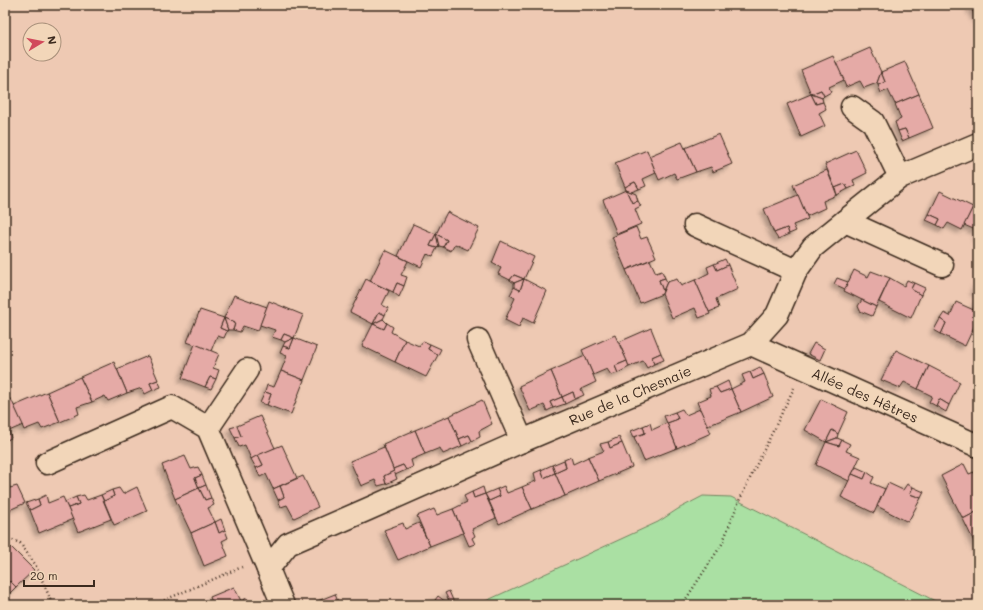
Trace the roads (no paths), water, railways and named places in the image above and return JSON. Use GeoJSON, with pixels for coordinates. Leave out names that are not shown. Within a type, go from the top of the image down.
{"type":"FeatureCollection","features":[{"type":"Feature","properties":{"kind":"street"},"geometry":{"type":"LineString","coordinates":[[852,107],[873,122],[900,177]]}},
{"type":"Feature","properties":{"kind":"street","name":"Rue de la Chesnaie"},"geometry":{"type":"LineString","coordinates":[[268,569],[288,544],[522,441],[751,344],[777,315],[796,270],[813,247],[900,177],[978,144]]}},
{"type":"Feature","properties":{"kind":"street"},"geometry":{"type":"LineString","coordinates":[[845,221],[942,265]]}},
{"type":"Feature","properties":{"kind":"street"},"geometry":{"type":"LineString","coordinates":[[695,225],[796,270]]}},
{"type":"Feature","properties":{"kind":"street"},"geometry":{"type":"LineString","coordinates":[[478,340],[522,441]]}},
{"type":"Feature","properties":{"kind":"street","name":"Allée des Hêtres"},"geometry":{"type":"LineString","coordinates":[[751,344],[978,446]]}},
{"type":"Feature","properties":{"kind":"street"},"geometry":{"type":"LineString","coordinates":[[208,428],[246,370]]}},
{"type":"Feature","properties":{"kind":"street"},"geometry":{"type":"LineString","coordinates":[[47,463],[172,407],[208,428],[283,605]]}}]}
